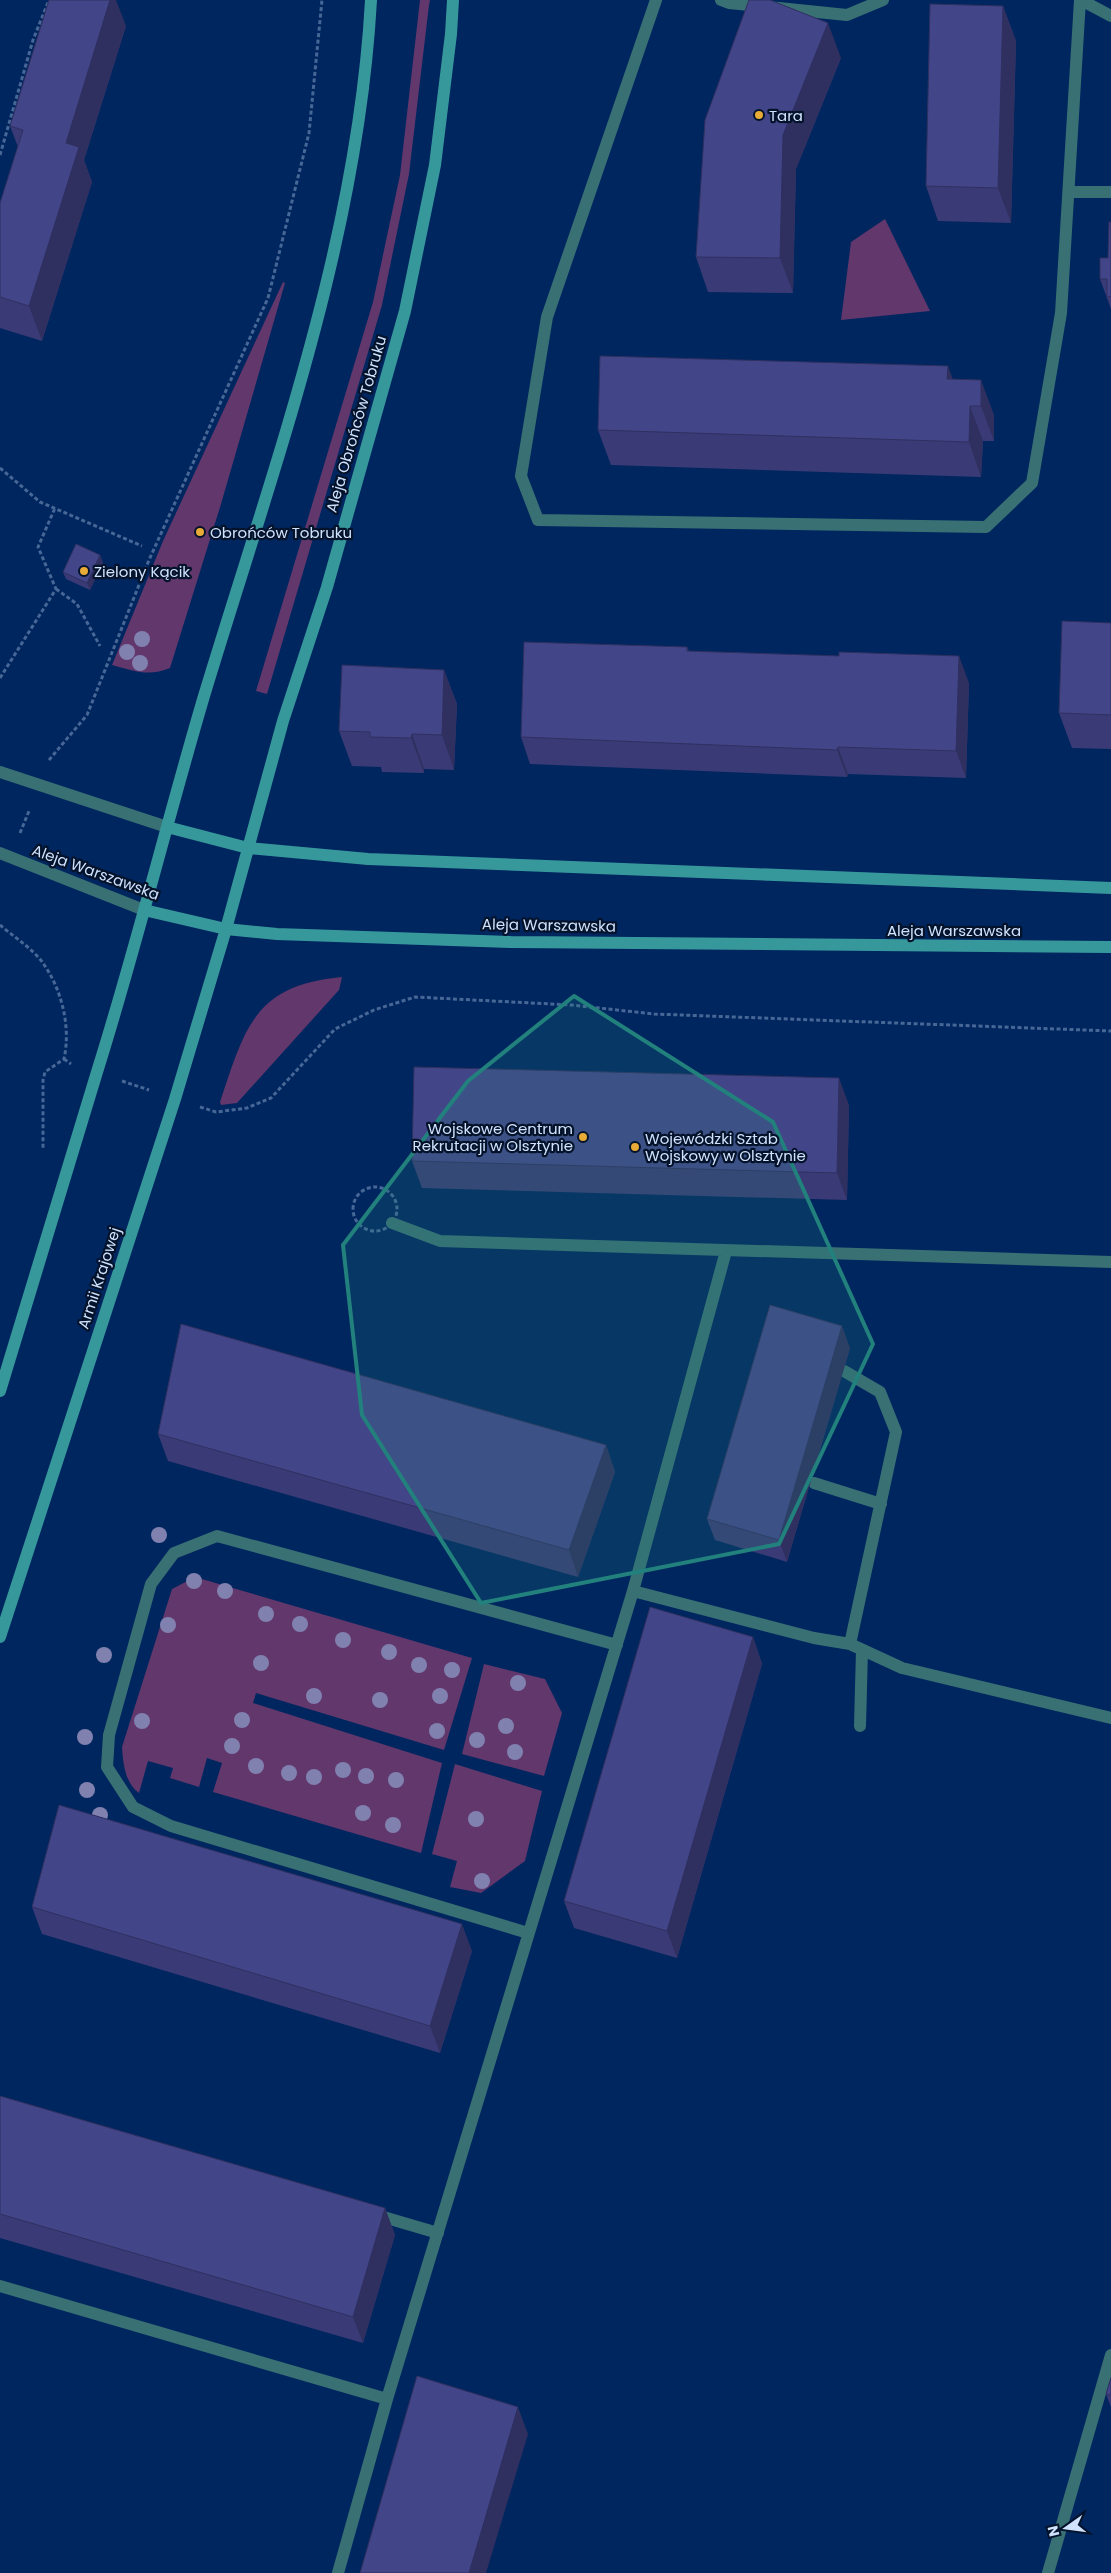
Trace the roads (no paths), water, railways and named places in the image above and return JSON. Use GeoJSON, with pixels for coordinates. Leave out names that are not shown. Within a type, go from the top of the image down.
{"type":"FeatureCollection","features":[{"type":"Feature","properties":{"kind":"main road"},"geometry":{"type":"LineString","coordinates":[[0,1391],[97,1073],[204,698],[302,376],[341,224],[360,126],[371,0]]}},
{"type":"Feature","properties":{"kind":"main road","name":"Aleja Obrońców Tobruku"},"geometry":{"type":"LineString","coordinates":[[226,929],[283,721],[327,587],[405,310],[435,165],[452,34],[453,0]]}},
{"type":"Feature","properties":{"kind":"main road"},"geometry":{"type":"LineString","coordinates":[[167,827],[248,848],[400,860],[1111,888]]}},
{"type":"Feature","properties":{"kind":"main road","name":"Aleja Warszawska"},"geometry":{"type":"LineString","coordinates":[[144,910],[226,929],[277,934],[511,942],[1111,947]]}},
{"type":"Feature","properties":{"kind":"main road","name":"Armii Krajowej"},"geometry":{"type":"LineString","coordinates":[[0,1637],[175,1099],[226,929]]}},
{"type":"Feature","properties":{"kind":"street"},"geometry":{"type":"LineString","coordinates":[[656,0],[547,317],[521,476],[538,520],[986,527],[1032,483],[1061,313],[1080,0],[1111,16]]}},
{"type":"Feature","properties":{"kind":"street"},"geometry":{"type":"LineString","coordinates":[[721,0],[728,3],[847,15],[884,0]]}},
{"type":"Feature","properties":{"kind":"street"},"geometry":{"type":"LineString","coordinates":[[1068,192],[1111,192]]}},
{"type":"Feature","properties":{"kind":"street"},"geometry":{"type":"LineString","coordinates":[[0,772],[167,827]]}},
{"type":"Feature","properties":{"kind":"street","name":"Aleja Warszawska"},"geometry":{"type":"LineString","coordinates":[[0,853],[144,910]]}},
{"type":"Feature","properties":{"kind":"street"},"geometry":{"type":"LineString","coordinates":[[392,1223],[440,1241],[726,1252],[1111,1262]]}},
{"type":"Feature","properties":{"kind":"street"},"geometry":{"type":"LineString","coordinates":[[338,2573],[387,2399],[617,1645],[726,1252]]}},
{"type":"Feature","properties":{"kind":"street"},"geometry":{"type":"LineString","coordinates":[[844,1371],[880,1392],[896,1432],[881,1504],[856,1647],[860,1726]]}},
{"type":"Feature","properties":{"kind":"street"},"geometry":{"type":"LineString","coordinates":[[814,1483],[881,1504]]}},
{"type":"Feature","properties":{"kind":"street"},"geometry":{"type":"LineString","coordinates":[[528,1933],[171,1826],[133,1806],[108,1767],[109,1735],[151,1584],[174,1553],[218,1536],[617,1645]]}},
{"type":"Feature","properties":{"kind":"street"},"geometry":{"type":"LineString","coordinates":[[633,1590],[814,1638],[856,1647],[902,1668],[1111,1718]]}},
{"type":"Feature","properties":{"kind":"street"},"geometry":{"type":"LineString","coordinates":[[362,2211],[438,2233]]}},
{"type":"Feature","properties":{"kind":"street"},"geometry":{"type":"LineString","coordinates":[[0,2286],[387,2399]]}},
{"type":"Feature","properties":{"kind":"street"},"geometry":{"type":"LineString","coordinates":[[1048,2573],[1111,2355]]}},
{"type":"Feature","properties":{"kind":"place","name":"Tara"},"geometry":{"type":"Point","coordinates":[759,115]}},
{"type":"Feature","properties":{"kind":"place","name":"Obrońców Tobruku"},"geometry":{"type":"Point","coordinates":[200,532]}},
{"type":"Feature","properties":{"kind":"place","name":"Zielony Kącik"},"geometry":{"type":"Point","coordinates":[84,571]}},
{"type":"Feature","properties":{"kind":"place","name":"Wojskowe Centrum Rekrutacji w Olsztynie"},"geometry":{"type":"Point","coordinates":[583,1137]}},
{"type":"Feature","properties":{"kind":"place","name":"Wojewódzki Sztab Wojskowy w Olsztynie"},"geometry":{"type":"Point","coordinates":[635,1147]}}]}
